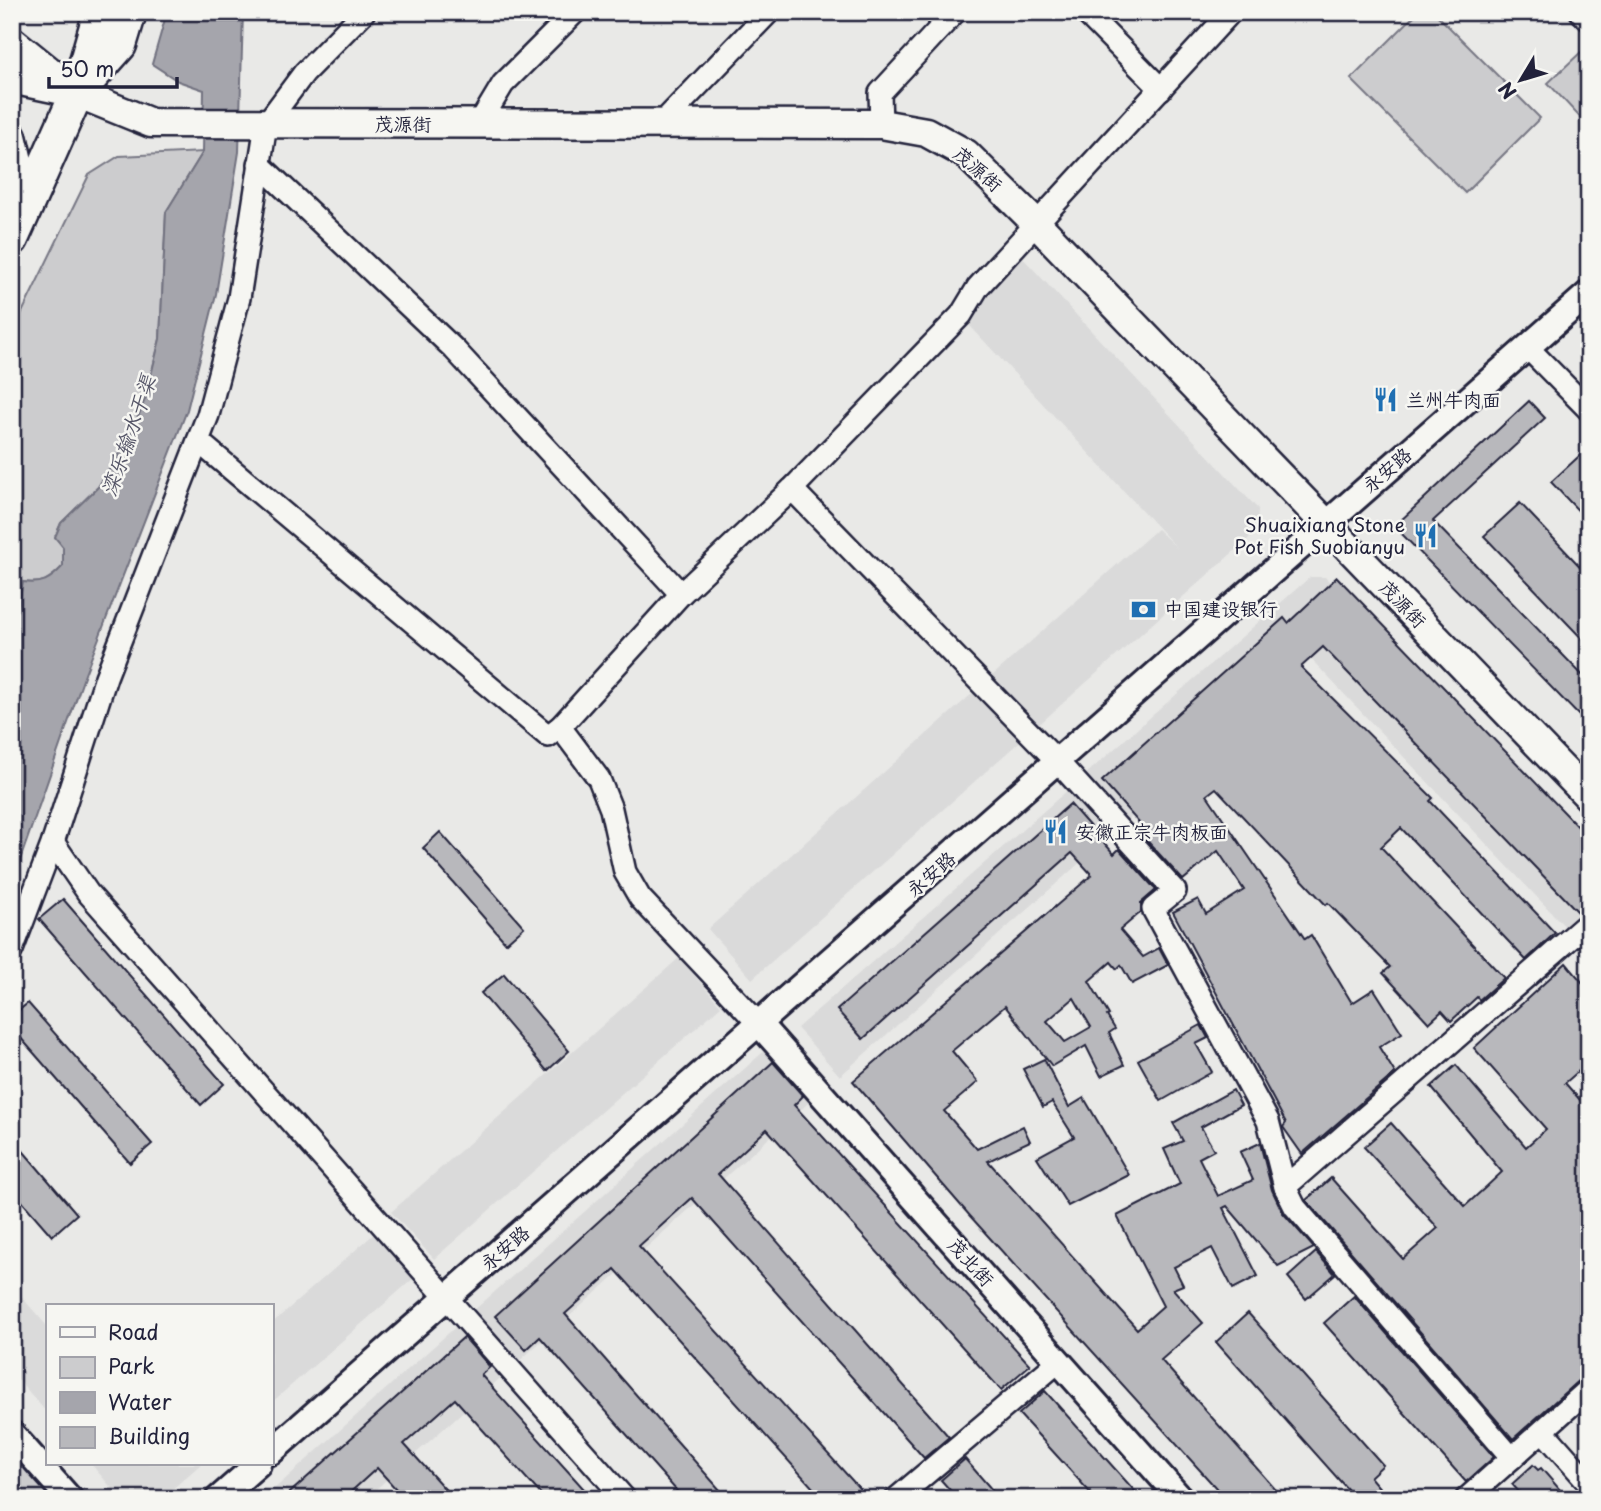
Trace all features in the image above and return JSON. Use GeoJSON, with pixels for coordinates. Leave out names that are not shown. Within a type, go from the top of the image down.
{"type":"FeatureCollection","features":[{"type":"Feature","properties":{"kind":"main road"},"geometry":{"type":"LineString","coordinates":[[17,229],[77,93],[100,12]]}},
{"type":"Feature","properties":{"kind":"main road"},"geometry":{"type":"LineString","coordinates":[[77,93],[120,45],[130,12]]}},
{"type":"Feature","properties":{"kind":"main road","name":"茂源街"},"geometry":{"type":"LineString","coordinates":[[12,41],[77,93]]}},
{"type":"Feature","properties":{"kind":"main road","name":"茂源街"},"geometry":{"type":"LineString","coordinates":[[12,76],[16,80],[77,93],[150,123],[881,124],[926,132],[966,154],[1037,224],[1589,797]]}},
{"type":"Feature","properties":{"kind":"main road"},"geometry":{"type":"LineString","coordinates":[[12,136],[27,199],[17,229]]}},
{"type":"Feature","properties":{"kind":"street"},"geometry":{"type":"LineString","coordinates":[[12,950],[53,842],[106,677],[208,415],[239,298],[266,124],[304,73],[364,12]]}},
{"type":"Feature","properties":{"kind":"street"},"geometry":{"type":"LineString","coordinates":[[479,124],[503,84],[575,12]]}},
{"type":"Feature","properties":{"kind":"street"},"geometry":{"type":"LineString","coordinates":[[661,124],[769,12]]}},
{"type":"Feature","properties":{"kind":"street"},"geometry":{"type":"LineString","coordinates":[[881,124],[880,93],[956,12]]}},
{"type":"Feature","properties":{"kind":"street"},"geometry":{"type":"LineString","coordinates":[[1085,12],[1161,89]]}},
{"type":"Feature","properties":{"kind":"street"},"geometry":{"type":"LineString","coordinates":[[198,441],[548,736],[560,727],[681,594],[792,489],[961,315],[978,287],[1231,12]]}},
{"type":"Feature","properties":{"kind":"street"},"geometry":{"type":"LineString","coordinates":[[1581,12],[1589,20]]}},
{"type":"Feature","properties":{"kind":"street"},"geometry":{"type":"LineString","coordinates":[[259,164],[454,349],[681,594]]}},
{"type":"Feature","properties":{"kind":"street","name":"永安路"},"geometry":{"type":"LineString","coordinates":[[273,1450],[760,1025],[1589,293]]}},
{"type":"Feature","properties":{"kind":"street"},"geometry":{"type":"LineString","coordinates":[[1527,347],[1589,410]]}},
{"type":"Feature","properties":{"kind":"street"},"geometry":{"type":"LineString","coordinates":[[792,489],[1059,762],[1175,891],[1153,909],[1268,1121],[1285,1187],[1309,1227],[1512,1458]]}},
{"type":"Feature","properties":{"kind":"street"},"geometry":{"type":"LineString","coordinates":[[560,727],[599,779],[611,809],[625,872],[640,898],[760,1025]]}},
{"type":"Feature","properties":{"kind":"street"},"geometry":{"type":"LineString","coordinates":[[53,842],[88,893],[625,1499]]}},
{"type":"Feature","properties":{"kind":"street"},"geometry":{"type":"LineString","coordinates":[[1285,1187],[1589,922]]}},
{"type":"Feature","properties":{"kind":"street","name":"茂北街"},"geometry":{"type":"LineString","coordinates":[[760,1025],[1181,1499]]}},
{"type":"Feature","properties":{"kind":"street"},"geometry":{"type":"LineString","coordinates":[[895,1499],[1059,1361]]}},
{"type":"Feature","properties":{"kind":"street"},"geometry":{"type":"LineString","coordinates":[[1466,1499],[1589,1389]]}},
{"type":"Feature","properties":{"kind":"street"},"geometry":{"type":"LineString","coordinates":[[1543,1431],[1589,1483]]}},
{"type":"Feature","properties":{"kind":"street"},"geometry":{"type":"LineString","coordinates":[[12,1434],[70,1499]]}},
{"type":"Feature","properties":{"kind":"street"},"geometry":{"type":"LineString","coordinates":[[218,1499],[256,1466]]}},
{"type":"Feature","properties":{"kind":"shaded area"},"geometry":{"type":"Polygon","coordinates":[[[1021,256],[1258,509],[1257,531],[752,979],[708,929],[1157,529],[1177,548],[959,314],[1021,256]]]}},
{"type":"Feature","properties":{"kind":"shaded area"},"geometry":{"type":"Polygon","coordinates":[[[1310,577],[1325,577],[1589,851],[1589,952],[1310,658],[840,1076],[797,1028],[1310,577]]]}},
{"type":"Feature","properties":{"kind":"shaded area"},"geometry":{"type":"Polygon","coordinates":[[[679,958],[721,1006],[434,1259],[391,1212],[679,958]]]}},
{"type":"Feature","properties":{"kind":"shaded area"},"geometry":{"type":"Polygon","coordinates":[[[771,1045],[816,1096],[365,1499],[263,1499],[771,1045]]]}},
{"type":"Feature","properties":{"kind":"shaded area"},"geometry":{"type":"Polygon","coordinates":[[[375,1233],[414,1278],[273,1401],[273,1322],[375,1233]]]}},
{"type":"Feature","properties":{"kind":"shaded area"},"geometry":{"type":"Polygon","coordinates":[[[12,1286],[46,1325],[46,1412],[12,1372],[12,1286]]]}},
{"type":"Feature","properties":{"kind":"shaded area"},"geometry":{"type":"Polygon","coordinates":[[[93,1466],[199,1466],[161,1499],[121,1499],[93,1466]]]}},
{"type":"Feature","properties":{"kind":"green space"},"geometry":{"type":"Polygon","coordinates":[[[1418,12],[1434,12],[1540,118],[1465,193],[1351,79],[1418,12]]]}},
{"type":"Feature","properties":{"kind":"green space"},"geometry":{"type":"Polygon","coordinates":[[[1581,52],[1589,61],[1589,127],[1548,83],[1581,52]]]}},
{"type":"Feature","properties":{"kind":"green space"},"geometry":{"type":"Polygon","coordinates":[[[203,152],[166,212],[160,339],[145,399],[129,439],[98,487],[61,523],[55,537],[63,547],[63,566],[45,580],[23,582],[12,638],[12,333],[89,175],[119,156],[203,152]]]}},
{"type":"Feature","properties":{"kind":"green space"},"geometry":{"type":"Polygon","coordinates":[[[12,1452],[54,1499],[12,1499],[12,1452]]]}},
{"type":"Feature","properties":{"kind":"water"},"geometry":{"type":"Polygon","coordinates":[[[167,12],[243,12],[239,152],[216,294],[187,410],[85,674],[12,883],[12,638],[23,582],[45,580],[63,566],[63,547],[55,537],[61,523],[98,487],[130,438],[145,399],[160,339],[166,212],[203,152],[204,90],[178,81],[152,64],[167,12]]]}},
{"type":"Feature","properties":{"kind":"building"},"geometry":{"type":"Polygon","coordinates":[[[1529,401],[1545,418],[1433,521],[1589,682],[1589,726],[1397,529],[1399,522],[1529,401]]]}},
{"type":"Feature","properties":{"kind":"building"},"geometry":{"type":"Polygon","coordinates":[[[1589,447],[1589,522],[1551,482],[1589,447]]]}},
{"type":"Feature","properties":{"kind":"building"},"geometry":{"type":"Polygon","coordinates":[[[1520,503],[1589,576],[1589,646],[1484,536],[1520,503]]]}},
{"type":"Feature","properties":{"kind":"building"},"geometry":{"type":"Polygon","coordinates":[[[1337,577],[1589,838],[1589,909],[1579,913],[1323,647],[1301,667],[1433,798],[1430,801],[1555,933],[1526,960],[1401,828],[1381,847],[1504,978],[1479,1000],[1477,997],[1451,1021],[1442,1011],[1429,1023],[1383,973],[1390,967],[1328,903],[1326,905],[1216,788],[1207,795],[1305,939],[1311,935],[1352,1003],[1374,989],[1402,1033],[1379,1047],[1395,1073],[1302,1154],[1283,1127],[1286,1123],[1173,912],[1198,899],[1206,914],[1244,890],[1218,851],[1183,880],[1139,832],[1137,826],[1140,824],[1102,781],[1284,618],[1288,623],[1337,577]]]}},
{"type":"Feature","properties":{"kind":"building"},"geometry":{"type":"Polygon","coordinates":[[[1070,804],[1114,854],[1119,849],[1156,890],[1141,903],[1141,912],[1120,930],[1143,957],[1159,948],[1168,965],[1132,984],[1121,965],[1117,969],[1111,962],[1089,981],[1115,1029],[1109,1033],[1124,1065],[1101,1076],[1086,1046],[1052,1066],[1005,1006],[952,1051],[978,1082],[944,1111],[977,1149],[1023,1126],[1030,1141],[988,1161],[1137,1329],[1163,1306],[1117,1216],[1180,1184],[1164,1149],[1183,1141],[1173,1123],[1233,1090],[1241,1105],[1201,1127],[1214,1150],[1199,1158],[1218,1196],[1253,1180],[1240,1152],[1260,1143],[1272,1190],[1283,1213],[1314,1248],[1278,1266],[1227,1206],[1223,1208],[1258,1276],[1233,1289],[1212,1248],[1174,1267],[1183,1285],[1173,1289],[1203,1323],[1161,1360],[1284,1499],[1226,1499],[970,1216],[853,1081],[1092,875],[1072,853],[863,1039],[837,1010],[1070,804]],[[1074,998],[1047,1021],[1065,1042],[1091,1027],[1074,998]]]}},
{"type":"Feature","properties":{"kind":"building"},"geometry":{"type":"Polygon","coordinates":[[[440,832],[524,927],[506,943],[423,848],[440,832]]]}},
{"type":"Feature","properties":{"kind":"building"},"geometry":{"type":"Polygon","coordinates":[[[63,899],[224,1084],[201,1105],[39,919],[63,899]]]}},
{"type":"Feature","properties":{"kind":"building"},"geometry":{"type":"Polygon","coordinates":[[[1566,963],[1589,990],[1589,1062],[1565,1083],[1589,1110],[1589,1376],[1580,1379],[1513,1439],[1306,1200],[1331,1178],[1403,1259],[1438,1228],[1364,1147],[1391,1123],[1465,1206],[1486,1187],[1502,1172],[1431,1087],[1456,1065],[1526,1147],[1546,1129],[1474,1048],[1566,963]]]}},
{"type":"Feature","properties":{"kind":"building"},"geometry":{"type":"Polygon","coordinates":[[[504,974],[569,1051],[547,1071],[481,993],[504,974]]]}},
{"type":"Feature","properties":{"kind":"building"},"geometry":{"type":"Polygon","coordinates":[[[28,1003],[152,1144],[130,1163],[12,1028],[12,1016],[28,1003]]]}},
{"type":"Feature","properties":{"kind":"building"},"geometry":{"type":"Polygon","coordinates":[[[1201,1025],[1208,1038],[1196,1044],[1212,1072],[1161,1101],[1138,1060],[1201,1025]]]}},
{"type":"Feature","properties":{"kind":"building"},"geometry":{"type":"Polygon","coordinates":[[[1044,1059],[1069,1107],[1084,1098],[1129,1175],[1068,1206],[1037,1157],[1074,1137],[1052,1102],[1043,1107],[1023,1069],[1044,1059]]]}},
{"type":"Feature","properties":{"kind":"building"},"geometry":{"type":"Polygon","coordinates":[[[773,1062],[803,1096],[794,1105],[1030,1365],[1001,1390],[767,1129],[718,1174],[949,1437],[924,1458],[692,1198],[639,1246],[869,1499],[823,1499],[615,1269],[565,1314],[728,1499],[684,1499],[540,1337],[526,1350],[495,1316],[773,1062]]]}},
{"type":"Feature","properties":{"kind":"building"},"geometry":{"type":"Polygon","coordinates":[[[12,1138],[77,1214],[52,1236],[12,1190],[12,1138]]]}},
{"type":"Feature","properties":{"kind":"building"},"geometry":{"type":"Polygon","coordinates":[[[1316,1252],[1335,1274],[1306,1299],[1288,1277],[1316,1252]]]}},
{"type":"Feature","properties":{"kind":"building"},"geometry":{"type":"Polygon","coordinates":[[[1354,1296],[1494,1457],[1466,1482],[1324,1323],[1354,1296]]]}},
{"type":"Feature","properties":{"kind":"building"},"geometry":{"type":"Polygon","coordinates":[[[1248,1313],[1383,1465],[1370,1477],[1389,1499],[1356,1499],[1216,1342],[1248,1313]]]}},
{"type":"Feature","properties":{"kind":"building"},"geometry":{"type":"Polygon","coordinates":[[[464,1337],[490,1367],[481,1375],[593,1499],[545,1499],[455,1399],[404,1444],[454,1499],[405,1499],[377,1468],[343,1499],[283,1499],[464,1337]]]}},
{"type":"Feature","properties":{"kind":"building"},"geometry":{"type":"Polygon","coordinates":[[[1045,1391],[1142,1499],[1096,1499],[1019,1414],[1045,1391]]]}},
{"type":"Feature","properties":{"kind":"building"},"geometry":{"type":"Polygon","coordinates":[[[965,1459],[1000,1499],[958,1499],[941,1480],[965,1459]]]}},
{"type":"Feature","properties":{"kind":"building"},"geometry":{"type":"Polygon","coordinates":[[[1533,1465],[1538,1470],[1541,1468],[1568,1499],[1525,1499],[1512,1484],[1533,1465]]]}},
{"type":"Feature","properties":{"kind":"place","name":"兰州牛肉面"},"geometry":{"type":"Point","coordinates":[1386,400]}},
{"type":"Feature","properties":{"kind":"place","name":"Shuaixiang Stone Pot Fish Suobianyu"},"geometry":{"type":"Point","coordinates":[1425,536]}},
{"type":"Feature","properties":{"kind":"place","name":"中国建设银行"},"geometry":{"type":"Point","coordinates":[1144,609]}},
{"type":"Feature","properties":{"kind":"place","name":"安徽正宗牛肉板面"},"geometry":{"type":"Point","coordinates":[1056,832]}},
{"type":"Feature","properties":{"kind":"water label","name":"滦乐输水干渠"},"geometry":{"type":"Point","coordinates":[129,436]}}]}
